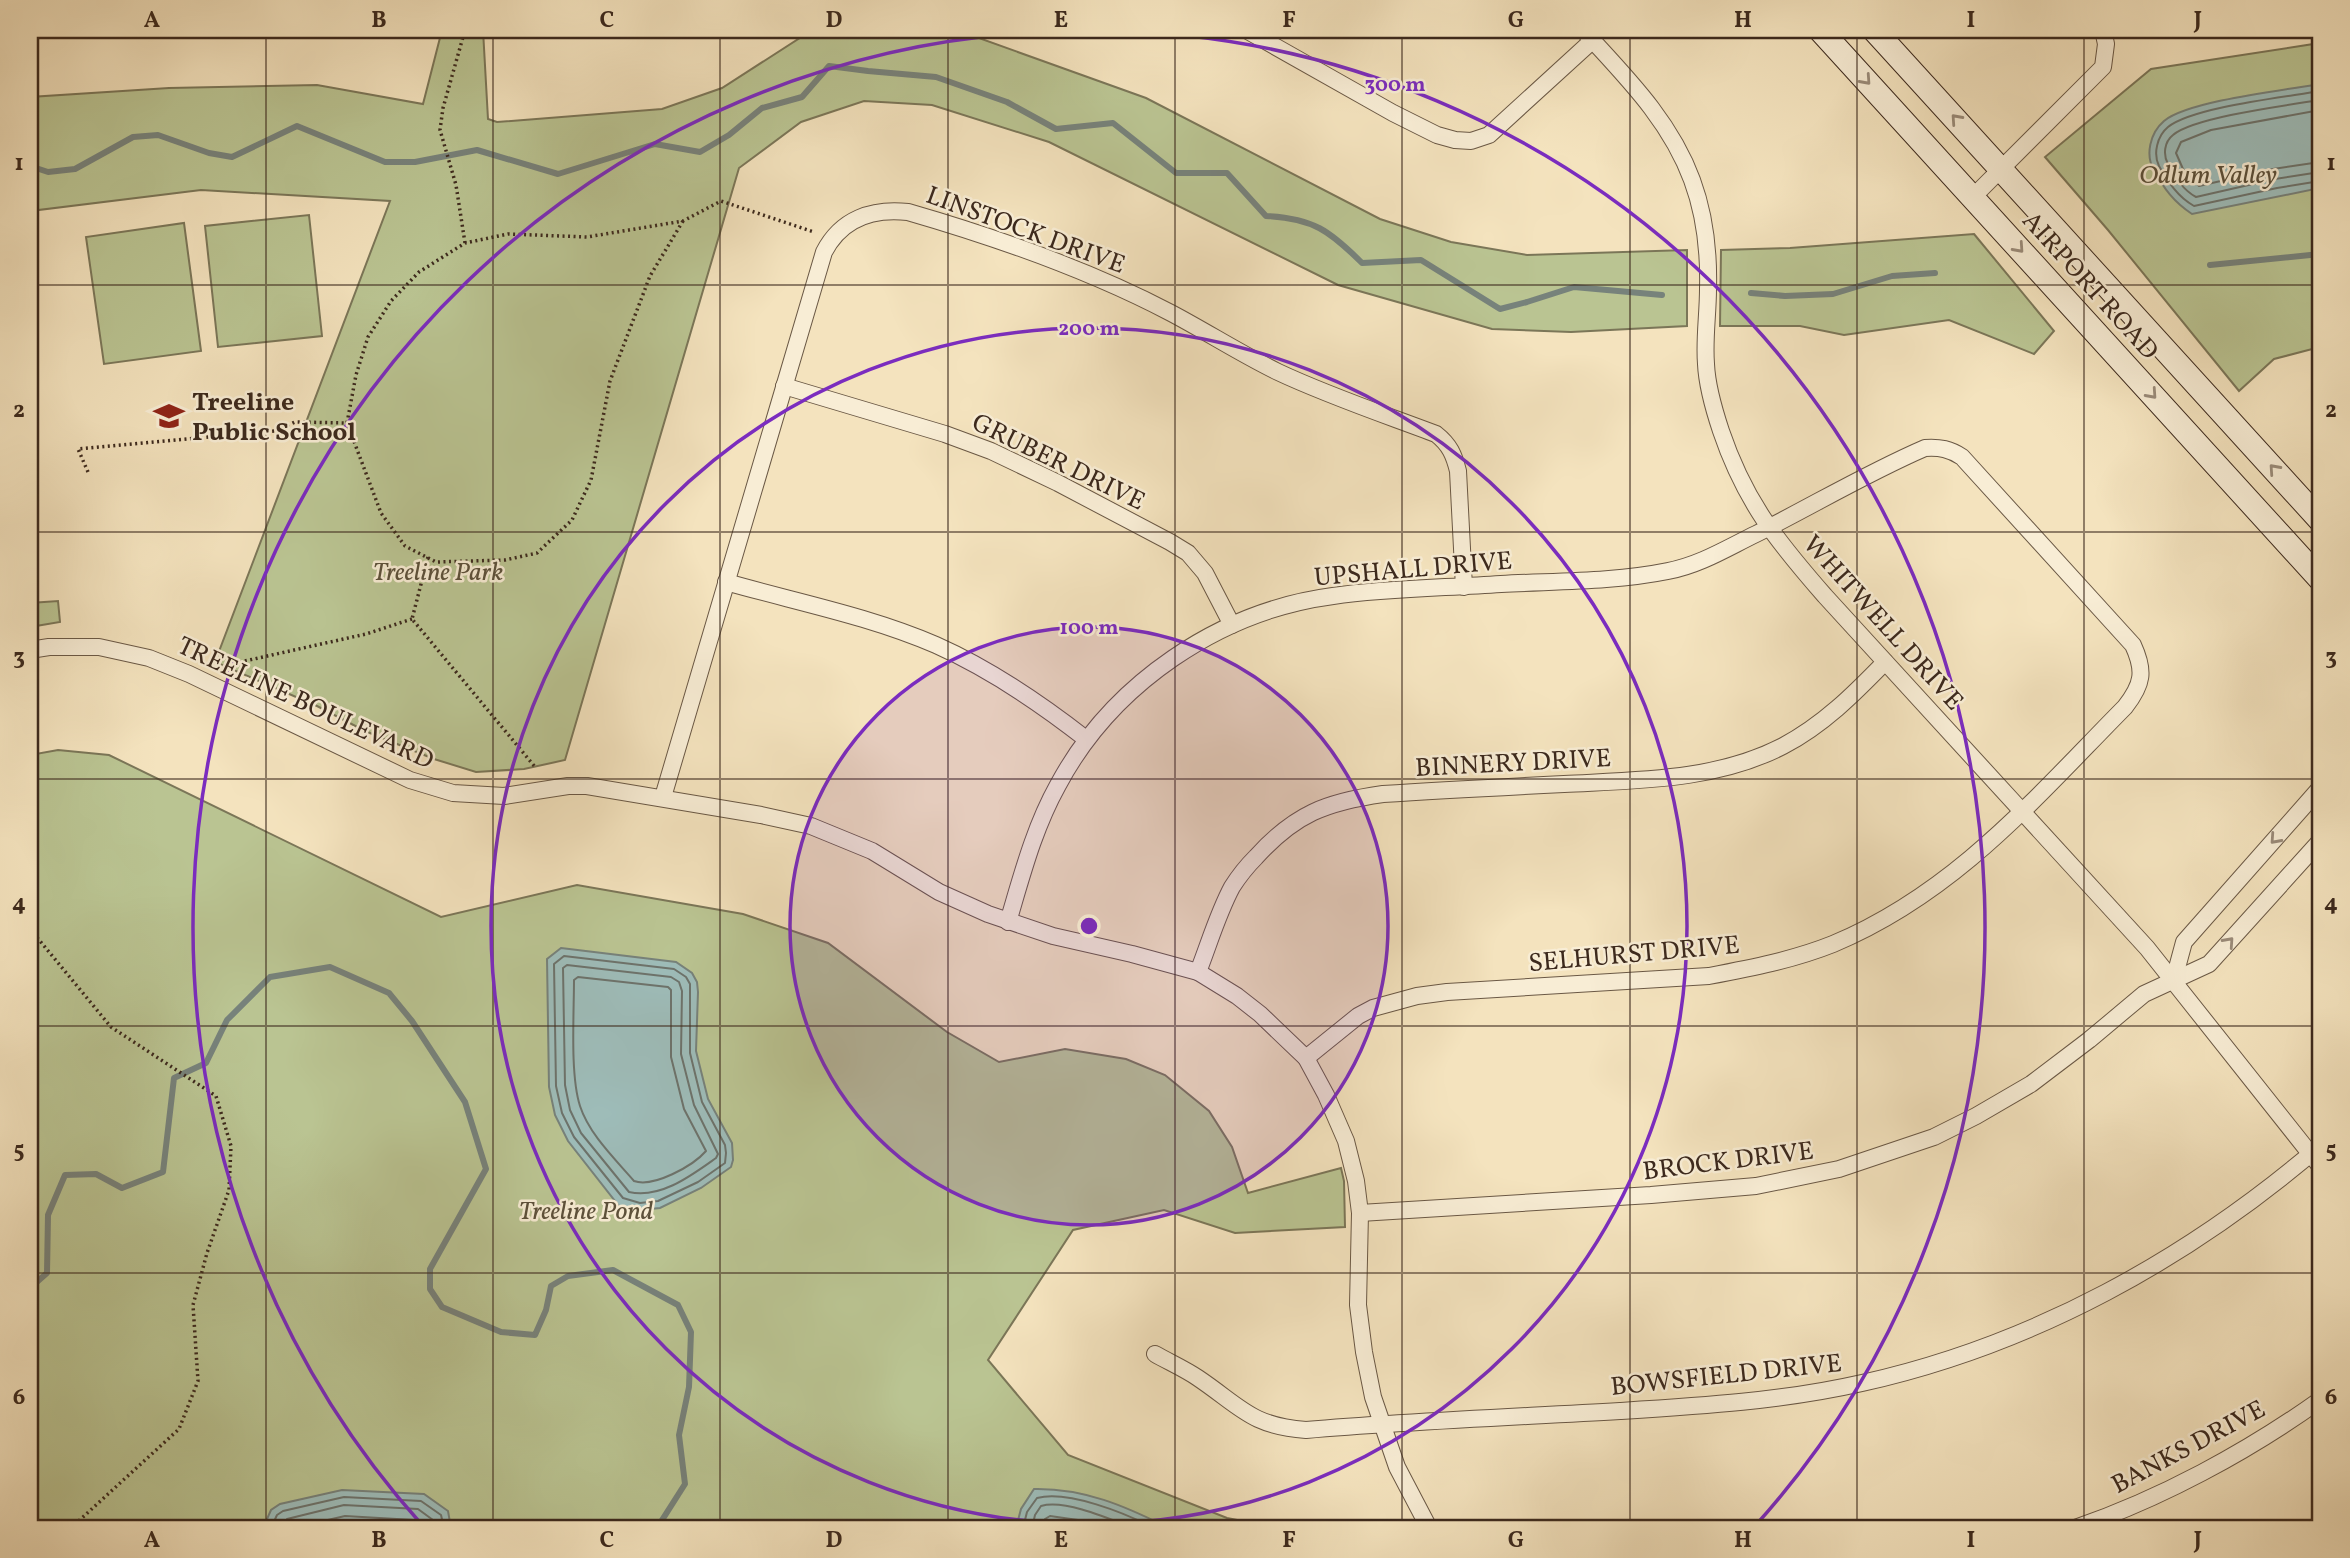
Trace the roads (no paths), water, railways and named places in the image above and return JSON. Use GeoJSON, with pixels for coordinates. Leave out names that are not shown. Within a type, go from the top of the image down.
{"type":"FeatureCollection","features":[{"type":"Feature","properties":{"kind":"main road","name":"AIRPORT ROAD"},"geometry":{"type":"LineString","coordinates":[[1820,30],[2320,579]]}},
{"type":"Feature","properties":{"kind":"main road","name":"AIRPORT ROAD"},"geometry":{"type":"LineString","coordinates":[[1874,30],[2320,520]]}},
{"type":"Feature","properties":{"kind":"street"},"geometry":{"type":"LineString","coordinates":[[1246,30],[1393,113],[1437,135],[1463,141],[1489,135],[1588,35]]}},
{"type":"Feature","properties":{"kind":"street"},"geometry":{"type":"LineString","coordinates":[[1973,197],[2103,67],[2106,44],[2103,30]]}},
{"type":"Feature","properties":{"kind":"street","name":"WHITWELL DRIVE"},"geometry":{"type":"LineString","coordinates":[[1588,35],[1660,118],[1692,179],[1706,232],[1706,365],[1710,393],[1741,484],[1785,550],[2174,979],[2317,1156]]}},
{"type":"Feature","properties":{"kind":"street","name":"LINSTOCK DRIVE"},"geometry":{"type":"LineString","coordinates":[[663,797],[815,278],[831,239],[848,224],[871,212],[895,211],[924,217],[1001,240],[1084,273],[1173,314],[1280,373],[1353,404],[1436,434],[1446,442],[1458,471],[1465,587]]}},
{"type":"Feature","properties":{"kind":"street","name":"GRUBER DRIVE"},"geometry":{"type":"LineString","coordinates":[[784,386],[945,434],[992,451],[1170,542],[1188,553],[1205,573],[1232,625]]}},
{"type":"Feature","properties":{"kind":"street","name":"UPSHALL DRIVE"},"geometry":{"type":"LineString","coordinates":[[1008,922],[1030,846],[1046,808],[1086,738],[1101,720],[1158,669],[1194,645],[1232,625],[1283,607],[1332,596],[1667,572],[1701,561],[1925,448],[1951,450],[1971,467],[2133,645],[2141,665],[2140,681],[2135,694],[2022,811]]}},
{"type":"Feature","properties":{"kind":"street"},"geometry":{"type":"LineString","coordinates":[[726,582],[883,625],[937,646],[1008,684],[1086,738]]}},
{"type":"Feature","properties":{"kind":"street","name":"TREELINE BOULEVARD"},"geometry":{"type":"LineString","coordinates":[[30,650],[99,647],[162,662],[410,780],[453,793],[504,796],[568,786],[587,786],[788,820],[831,833],[872,851],[939,892],[1008,922],[1052,936],[1198,972],[1237,996],[1306,1058],[1331,1104],[1346,1141],[1356,1181],[1360,1213],[1357,1280],[1360,1324],[1373,1397],[1397,1467],[1429,1528]]}},
{"type":"Feature","properties":{"kind":"street","name":"BINNERY DRIVE"},"geometry":{"type":"LineString","coordinates":[[1198,972],[1232,887],[1272,839],[1312,811],[1355,798],[1383,794],[1648,779],[1713,771],[1744,763],[1782,747],[1812,729],[1836,710],[1885,662]]}},
{"type":"Feature","properties":{"kind":"street"},"geometry":{"type":"LineString","coordinates":[[2174,979],[2184,942],[2320,788]]}},
{"type":"Feature","properties":{"kind":"street","name":"SELHURST DRIVE"},"geometry":{"type":"LineString","coordinates":[[1306,1058],[1358,1016],[1373,1008],[1417,996],[1709,975],[1762,966],[1797,956],[1831,944],[1907,906],[1955,872],[2022,811]]}},
{"type":"Feature","properties":{"kind":"street","name":"BROCK DRIVE"},"geometry":{"type":"LineString","coordinates":[[1360,1213],[1756,1186],[1839,1169],[1934,1137],[2031,1084],[2144,994],[2209,964],[2320,841]]}},
{"type":"Feature","properties":{"kind":"street","name":"BOWSFIELD DRIVE"},"geometry":{"type":"LineString","coordinates":[[1155,1354],[1197,1378],[1250,1416],[1268,1424],[1306,1430],[1753,1401],[1863,1383],[1960,1355],[2051,1320],[2139,1276],[2184,1249],[2317,1156]]}},
{"type":"Feature","properties":{"kind":"street","name":"BANKS DRIVE"},"geometry":{"type":"LineString","coordinates":[[2075,1528],[2130,1507],[2180,1483],[2226,1458],[2320,1399]]}},
{"type":"Feature","properties":{"kind":"water"},"geometry":{"type":"Polygon","coordinates":[[[2320,84],[2320,188],[2192,214],[2170,195],[2151,164],[2150,144],[2155,132],[2164,121],[2176,114],[2238,97],[2320,84]]]}},
{"type":"Feature","properties":{"kind":"water"},"geometry":{"type":"Polygon","coordinates":[[[561,948],[676,962],[692,973],[697,982],[696,1051],[708,1099],[732,1143],[733,1160],[731,1167],[701,1188],[660,1208],[639,1210],[619,1206],[568,1141],[555,1115],[549,1087],[547,959],[561,948]]]}},
{"type":"Feature","properties":{"kind":"water"},"geometry":{"type":"Polygon","coordinates":[[[1034,1489],[1087,1495],[1136,1512],[1169,1528],[1016,1528],[1021,1509],[1034,1489]]]}},
{"type":"Feature","properties":{"kind":"water"},"geometry":{"type":"Polygon","coordinates":[[[342,1490],[424,1494],[448,1511],[451,1528],[263,1528],[271,1510],[280,1504],[342,1490]]]}},
{"type":"Feature","properties":{"kind":"waterway"},"geometry":{"type":"LineString","coordinates":[[30,166],[48,172],[75,169],[133,137],[158,135],[209,153],[232,157],[297,126],[385,162],[415,162],[477,150],[558,174],[655,144],[700,152],[729,135],[762,108],[802,97],[829,66],[936,77],[1007,102],[1056,129],[1113,123],[1176,173],[1227,173],[1266,216],[1296,220],[1320,228],[1362,263],[1421,260],[1500,309],[1574,287],[1662,295]]}},
{"type":"Feature","properties":{"kind":"waterway"},"geometry":{"type":"LineString","coordinates":[[2210,265],[2320,254]]}},
{"type":"Feature","properties":{"kind":"waterway"},"geometry":{"type":"LineString","coordinates":[[1751,293],[1785,296],[1833,294],[1892,276],[1935,273]]}},
{"type":"Feature","properties":{"kind":"waterway"},"geometry":{"type":"LineString","coordinates":[[30,1288],[47,1273],[48,1215],[65,1175],[96,1174],[122,1188],[163,1172],[174,1078],[206,1063],[227,1020],[270,977],[330,967],[389,993],[412,1021],[465,1102],[486,1169],[430,1269],[430,1289],[442,1307],[501,1332],[535,1335],[546,1310],[551,1286],[568,1276],[613,1270],[678,1305],[691,1332],[689,1387],[679,1435],[685,1484],[657,1528]]}},
{"type":"Feature","properties":{"kind":"place","name":"Treeline Public School"},"geometry":{"type":"Point","coordinates":[169,416]}},
{"type":"Feature","properties":{"kind":"park label","name":"Odlum Valley"},"geometry":{"type":"Point","coordinates":[2208,174]}},
{"type":"Feature","properties":{"kind":"park label","name":"Treeline Park"},"geometry":{"type":"Point","coordinates":[438,571]}},
{"type":"Feature","properties":{"kind":"park label","name":"Treeline Pond"},"geometry":{"type":"Point","coordinates":[586,1210]}}]}
